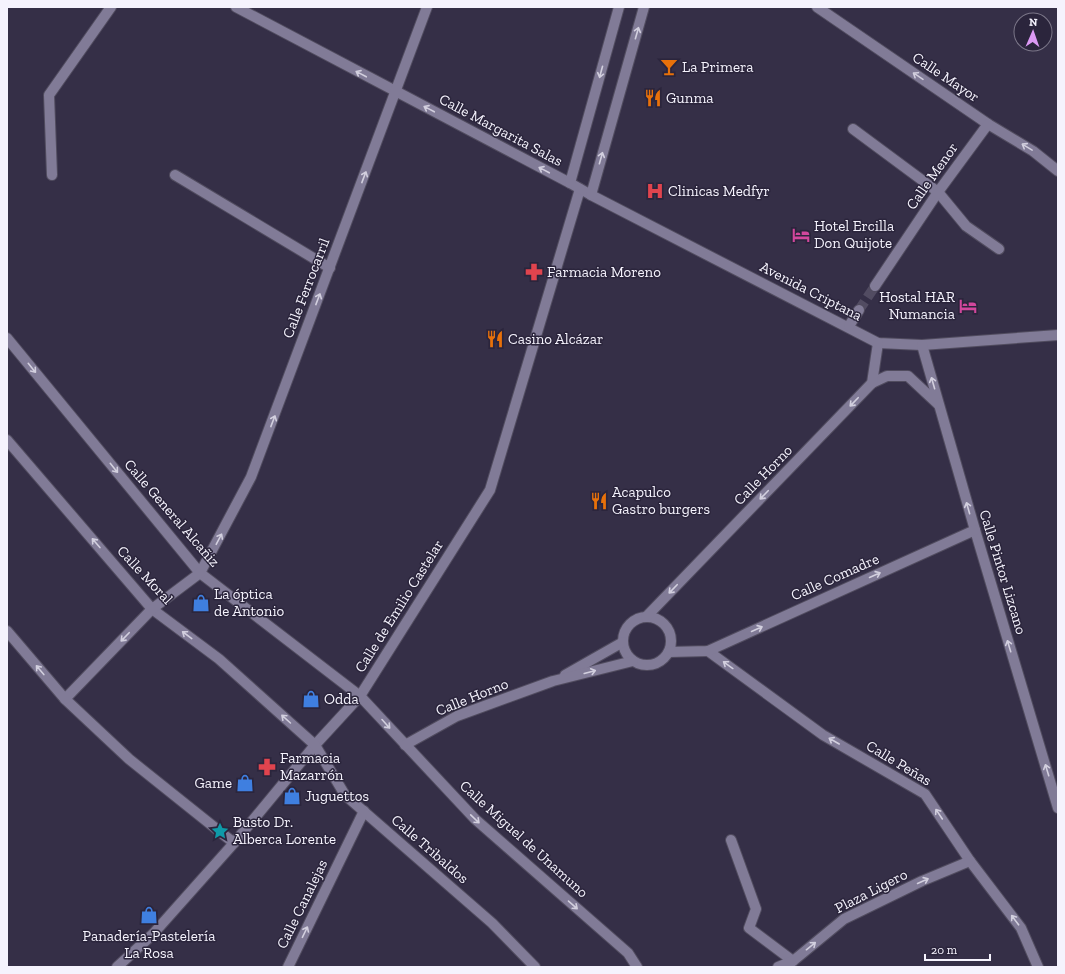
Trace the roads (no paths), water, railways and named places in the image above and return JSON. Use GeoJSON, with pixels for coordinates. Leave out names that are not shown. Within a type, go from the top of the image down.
{"type":"FeatureCollection","features":[{"type":"Feature","properties":{"kind":"street"},"geometry":{"type":"LineString","coordinates":[[52,175],[49,95],[111,7]]}},
{"type":"Feature","properties":{"kind":"street","name":"Calle Margarita Salas"},"geometry":{"type":"LineString","coordinates":[[236,7],[591,195]]}},
{"type":"Feature","properties":{"kind":"street","name":"Calle Ferrocarril"},"geometry":{"type":"LineString","coordinates":[[200,573],[251,477],[427,7]]}},
{"type":"Feature","properties":{"kind":"street"},"geometry":{"type":"LineString","coordinates":[[570,183],[618,7]]}},
{"type":"Feature","properties":{"kind":"street"},"geometry":{"type":"LineString","coordinates":[[591,195],[644,7]]}},
{"type":"Feature","properties":{"kind":"street","name":"Calle Mayor"},"geometry":{"type":"LineString","coordinates":[[817,7],[988,124],[1033,151],[1058,171]]}},
{"type":"Feature","properties":{"kind":"street","name":"Calle Menor"},"geometry":{"type":"LineString","coordinates":[[875,286],[938,192],[988,124]]}},
{"type":"Feature","properties":{"kind":"street"},"geometry":{"type":"LineString","coordinates":[[853,129],[938,192],[966,226],[999,250]]}},
{"type":"Feature","properties":{"kind":"street"},"geometry":{"type":"LineString","coordinates":[[175,176],[330,268]]}},
{"type":"Feature","properties":{"kind":"street","name":"Calle de Emilio Castelar"},"geometry":{"type":"LineString","coordinates":[[117,967],[153,934],[234,843],[315,745],[360,696],[490,490],[580,189]]}},
{"type":"Feature","properties":{"kind":"street","name":"Avenida Criptana"},"geometry":{"type":"LineString","coordinates":[[591,195],[878,342],[922,345],[1058,335]]}},
{"type":"Feature","properties":{"kind":"street"},"geometry":{"type":"LineString","coordinates":[[849,326],[859,310]]}},
{"type":"Feature","properties":{"kind":"street","name":"Calle General Alcañiz"},"geometry":{"type":"LineString","coordinates":[[7,338],[200,573],[360,696]]}},
{"type":"Feature","properties":{"kind":"street"},"geometry":{"type":"LineString","coordinates":[[872,383],[878,342]]}},
{"type":"Feature","properties":{"kind":"street","name":"Calle Pintor Lizcano"},"geometry":{"type":"LineString","coordinates":[[922,345],[975,530],[1058,808]]}},
{"type":"Feature","properties":{"kind":"street"},"geometry":{"type":"LineString","coordinates":[[872,383],[888,376],[908,376],[939,406]]}},
{"type":"Feature","properties":{"kind":"street","name":"Calle Horno"},"geometry":{"type":"LineString","coordinates":[[646,616],[872,383]]}},
{"type":"Feature","properties":{"kind":"street","name":"Calle Moral"},"geometry":{"type":"LineString","coordinates":[[7,440],[152,609],[219,659],[315,745]]}},
{"type":"Feature","properties":{"kind":"street","name":"Calle Comadre"},"geometry":{"type":"LineString","coordinates":[[708,651],[975,530]]}},
{"type":"Feature","properties":{"kind":"street"},"geometry":{"type":"LineString","coordinates":[[65,699],[152,609],[200,573]]}},
{"type":"Feature","properties":{"kind":"street"},"geometry":{"type":"LineString","coordinates":[[646,616],[662,621],[668,628],[671,635],[672,644],[669,652],[664,658],[657,663],[649,665],[640,664],[633,661],[624,649],[622,642],[627,627],[632,621],[646,616]]}},
{"type":"Feature","properties":{"kind":"street"},"geometry":{"type":"LineString","coordinates":[[7,631],[65,699],[129,758],[234,843]]}},
{"type":"Feature","properties":{"kind":"street","name":"Calle Horno"},"geometry":{"type":"LineString","coordinates":[[553,682],[622,642]]}},
{"type":"Feature","properties":{"kind":"street"},"geometry":{"type":"LineString","coordinates":[[669,652],[708,651]]}},
{"type":"Feature","properties":{"kind":"street","name":"Calle Peñas"},"geometry":{"type":"LineString","coordinates":[[708,651],[823,735],[925,794],[970,861],[1020,928],[1038,967]]}},
{"type":"Feature","properties":{"kind":"street","name":"Calle Horno"},"geometry":{"type":"LineString","coordinates":[[404,745],[457,716],[553,682],[633,661]]}},
{"type":"Feature","properties":{"kind":"street","name":"Calle Miguel de Unamuno"},"geometry":{"type":"LineString","coordinates":[[360,696],[404,745],[475,819],[628,953],[637,967]]}},
{"type":"Feature","properties":{"kind":"street","name":"Calle Tribaldos"},"geometry":{"type":"LineString","coordinates":[[315,745],[345,795],[492,923],[535,967]]}},
{"type":"Feature","properties":{"kind":"street","name":"Calle Canalejas"},"geometry":{"type":"LineString","coordinates":[[288,967],[364,811]]}},
{"type":"Feature","properties":{"kind":"street"},"geometry":{"type":"LineString","coordinates":[[732,840],[756,909],[749,928],[793,961]]}},
{"type":"Feature","properties":{"kind":"street","name":"Plaza Ligero"},"geometry":{"type":"LineString","coordinates":[[778,967],[793,961],[844,919],[922,881],[970,861]]}},
{"type":"Feature","properties":{"kind":"tunnel"},"geometry":{"type":"LineString","coordinates":[[859,310],[875,286]]}},
{"type":"Feature","properties":{"kind":"place","name":"La Primera"},"geometry":{"type":"Point","coordinates":[669,67]}},
{"type":"Feature","properties":{"kind":"place","name":"Gunma"},"geometry":{"type":"Point","coordinates":[653,98]}},
{"type":"Feature","properties":{"kind":"place","name":"Clinicas Medfyr"},"geometry":{"type":"Point","coordinates":[655,191]}},
{"type":"Feature","properties":{"kind":"place","name":"Hotel Ercilla Don Quijote"},"geometry":{"type":"Point","coordinates":[801,235]}},
{"type":"Feature","properties":{"kind":"place","name":"Farmacia Moreno"},"geometry":{"type":"Point","coordinates":[534,272]}},
{"type":"Feature","properties":{"kind":"place","name":"Hostal HAR Numancia"},"geometry":{"type":"Point","coordinates":[968,306]}},
{"type":"Feature","properties":{"kind":"place","name":"Casino Alcázar"},"geometry":{"type":"Point","coordinates":[495,339]}},
{"type":"Feature","properties":{"kind":"place","name":"Acapulco Gastro burgers"},"geometry":{"type":"Point","coordinates":[599,501]}},
{"type":"Feature","properties":{"kind":"place","name":"La óptica de Antonio"},"geometry":{"type":"Point","coordinates":[201,603]}},
{"type":"Feature","properties":{"kind":"place","name":"Odda"},"geometry":{"type":"Point","coordinates":[311,699]}},
{"type":"Feature","properties":{"kind":"place","name":"Farmacia Mazarrón"},"geometry":{"type":"Point","coordinates":[267,767]}},
{"type":"Feature","properties":{"kind":"place","name":"Game"},"geometry":{"type":"Point","coordinates":[245,783]}},
{"type":"Feature","properties":{"kind":"place","name":"Juguettos"},"geometry":{"type":"Point","coordinates":[292,796]}},
{"type":"Feature","properties":{"kind":"place","name":"Busto Dr. Alberca Lorente"},"geometry":{"type":"Point","coordinates":[220,831]}},
{"type":"Feature","properties":{"kind":"place","name":"Panadería-Pastelería La Rosa"},"geometry":{"type":"Point","coordinates":[149,915]}}]}
